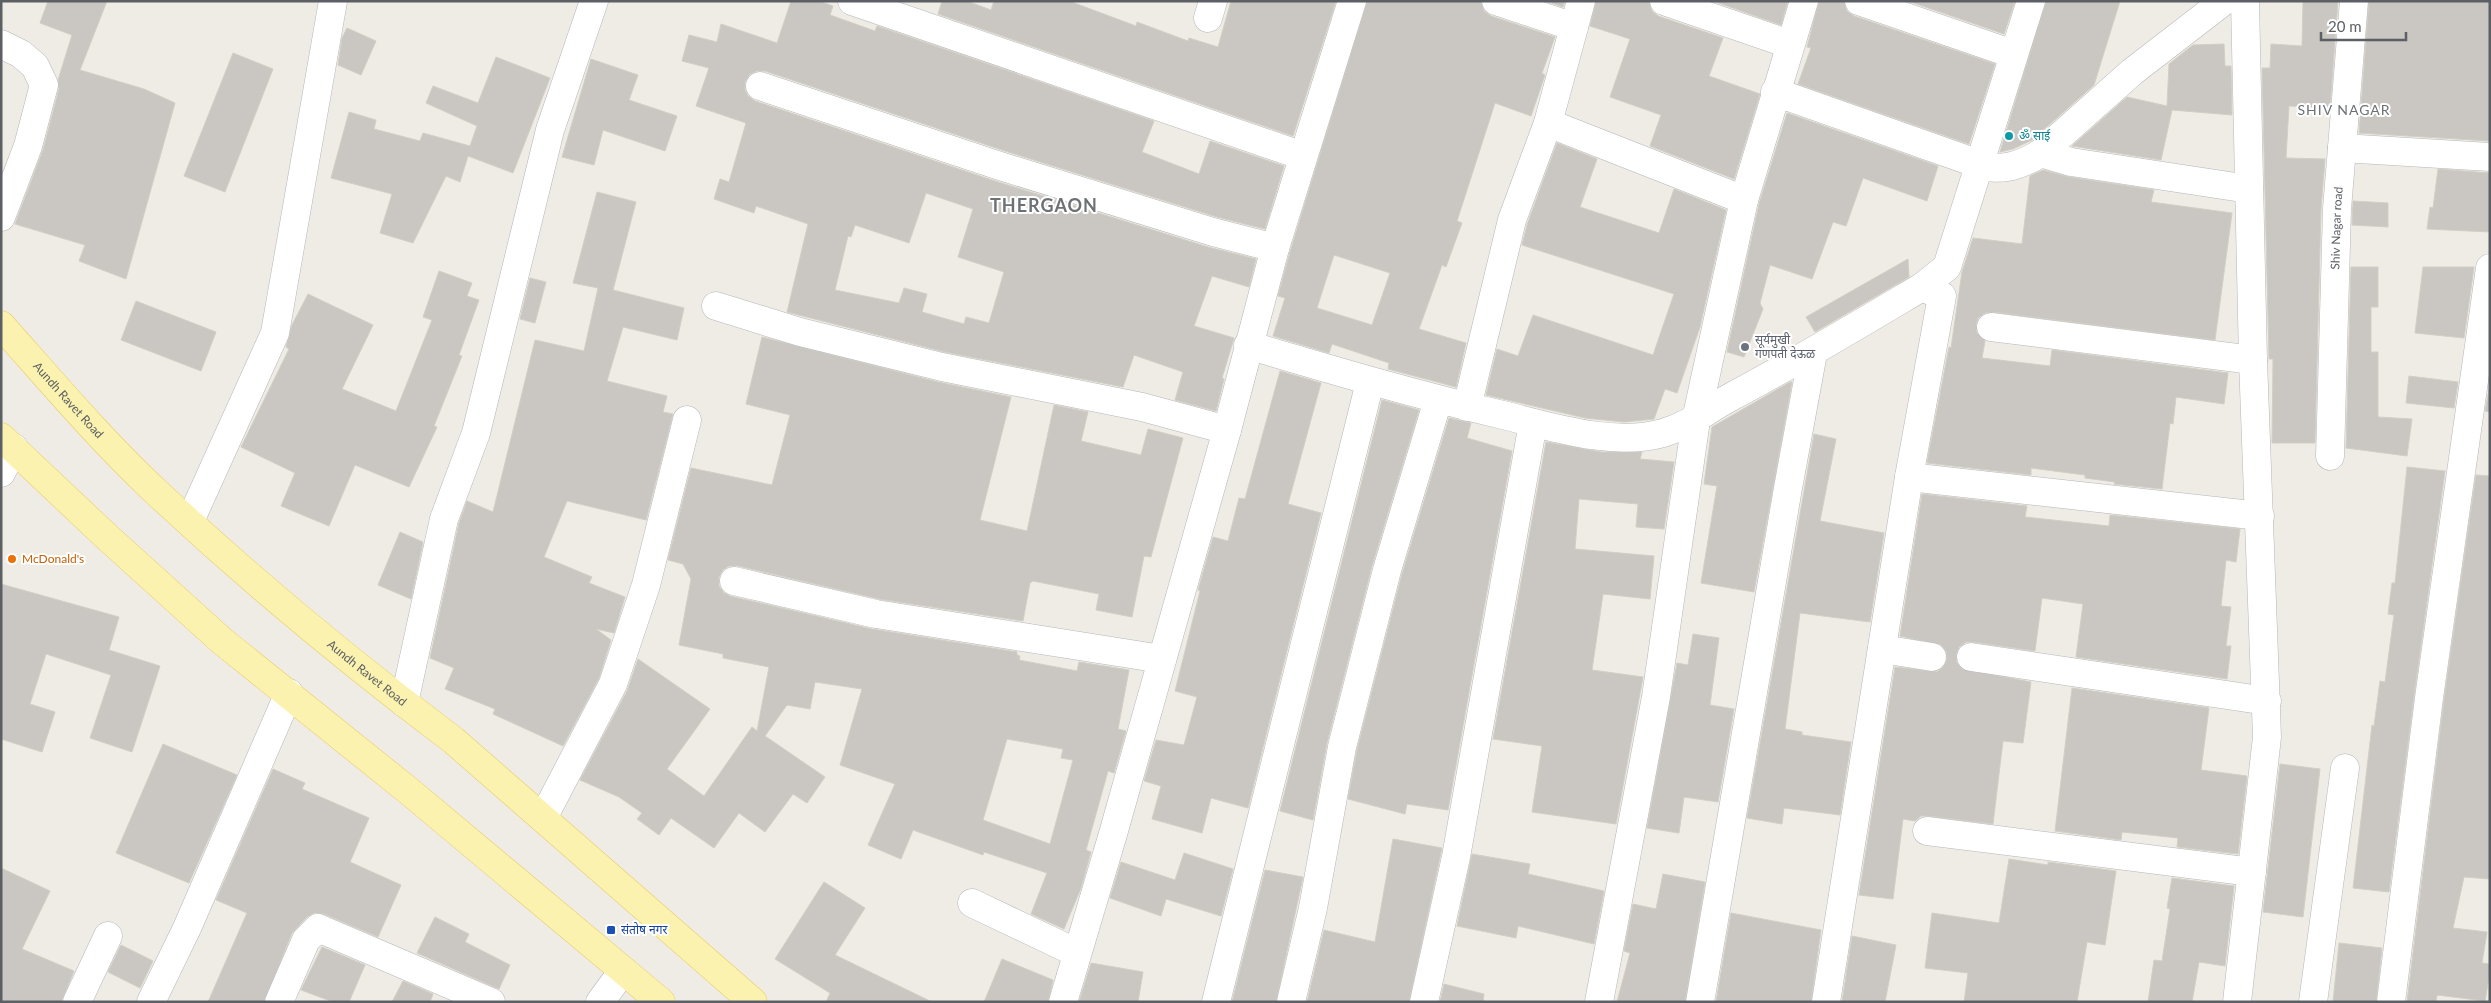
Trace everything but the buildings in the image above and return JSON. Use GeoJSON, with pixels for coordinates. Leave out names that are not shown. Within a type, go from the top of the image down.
{"type":"FeatureCollection","features":[{"type":"Feature","properties":{"kind":"main road","name":"Aundh Ravet Road"},"geometry":{"type":"LineString","coordinates":[[1,325],[68,400],[152,488],[266,590],[404,703],[453,740],[753,1002]]}},
{"type":"Feature","properties":{"kind":"main road"},"geometry":{"type":"LineString","coordinates":[[8,443],[106,536],[222,641],[289,693],[661,1002]]}},
{"type":"Feature","properties":{"kind":"street"},"geometry":{"type":"LineString","coordinates":[[190,521],[275,333],[333,1]]}},
{"type":"Feature","properties":{"kind":"street"},"geometry":{"type":"LineString","coordinates":[[404,703],[444,519],[472,446],[550,130],[594,1]]}},
{"type":"Feature","properties":{"kind":"street"},"geometry":{"type":"LineString","coordinates":[[852,1],[1303,156]]}},
{"type":"Feature","properties":{"kind":"street"},"geometry":{"type":"LineString","coordinates":[[1063,1002],[1227,430],[1275,248],[1352,1]]}},
{"type":"Feature","properties":{"kind":"street"},"geometry":{"type":"LineString","coordinates":[[1467,407],[1512,220],[1548,122],[1577,14],[1496,1]]}},
{"type":"Feature","properties":{"kind":"street"},"geometry":{"type":"LineString","coordinates":[[1664,1],[1789,44]]}},
{"type":"Feature","properties":{"kind":"street"},"geometry":{"type":"LineString","coordinates":[[1599,1002],[1656,697],[1696,420],[1744,200],[1789,44],[1804,1]]}},
{"type":"Feature","properties":{"kind":"street"},"geometry":{"type":"LineString","coordinates":[[1860,1],[2013,54]]}},
{"type":"Feature","properties":{"kind":"street"},"geometry":{"type":"LineString","coordinates":[[1248,345],[1370,382],[1581,434],[1637,438],[1663,433],[1696,420],[1716,404],[1813,353],[1922,287],[1948,266],[2031,1]]}},
{"type":"Feature","properties":{"kind":"street"},"geometry":{"type":"LineString","coordinates":[[1775,92],[1979,165],[2005,169],[2024,163],[2041,153],[2132,72],[2224,1]]}},
{"type":"Feature","properties":{"kind":"street"},"geometry":{"type":"LineString","coordinates":[[2237,1002],[2267,737],[2253,360],[2245,1]]}},
{"type":"Feature","properties":{"kind":"street","name":"Shiv Nagar road"},"geometry":{"type":"LineString","coordinates":[[2330,456],[2337,209],[2354,1]]}},
{"type":"Feature","properties":{"kind":"street"},"geometry":{"type":"LineString","coordinates":[[1,44],[21,54],[35,66],[44,85],[28,146],[1,217]]}},
{"type":"Feature","properties":{"kind":"street"},"geometry":{"type":"LineString","coordinates":[[760,86],[1000,166],[1213,232],[1275,248]]}},
{"type":"Feature","properties":{"kind":"street"},"geometry":{"type":"LineString","coordinates":[[1548,122],[1744,200]]}},
{"type":"Feature","properties":{"kind":"street"},"geometry":{"type":"LineString","coordinates":[[2342,148],[2490,157]]}},
{"type":"Feature","properties":{"kind":"street"},"geometry":{"type":"LineString","coordinates":[[2041,153],[2070,162],[2249,189]]}},
{"type":"Feature","properties":{"kind":"street"},"geometry":{"type":"LineString","coordinates":[[2391,1002],[2429,698],[2490,268]]}},
{"type":"Feature","properties":{"kind":"street"},"geometry":{"type":"LineString","coordinates":[[1826,1002],[1909,477],[1942,296],[1922,287]]}},
{"type":"Feature","properties":{"kind":"street"},"geometry":{"type":"LineString","coordinates":[[716,306],[800,332],[942,367],[1133,405],[1227,430]]}},
{"type":"Feature","properties":{"kind":"street"},"geometry":{"type":"LineString","coordinates":[[1991,327],[2253,360]]}},
{"type":"Feature","properties":{"kind":"street"},"geometry":{"type":"LineString","coordinates":[[1700,1002],[1813,353]]}},
{"type":"Feature","properties":{"kind":"street"},"geometry":{"type":"LineString","coordinates":[[1216,1002],[1370,382]]}},
{"type":"Feature","properties":{"kind":"street"},"geometry":{"type":"LineString","coordinates":[[1291,1002],[1314,908],[1342,747],[1387,570],[1438,400]]}},
{"type":"Feature","properties":{"kind":"street"},"geometry":{"type":"LineString","coordinates":[[542,818],[613,684],[646,584],[686,420]]}},
{"type":"Feature","properties":{"kind":"street"},"geometry":{"type":"LineString","coordinates":[[1424,1002],[1456,857],[1533,423]]}},
{"type":"Feature","properties":{"kind":"street"},"geometry":{"type":"LineString","coordinates":[[1,473],[8,443]]}},
{"type":"Feature","properties":{"kind":"street"},"geometry":{"type":"LineString","coordinates":[[1909,477],[2260,516]]}},
{"type":"Feature","properties":{"kind":"street"},"geometry":{"type":"LineString","coordinates":[[734,581],[876,614],[1162,659]]}},
{"type":"Feature","properties":{"kind":"street"},"geometry":{"type":"LineString","coordinates":[[1882,649],[1932,657]]}},
{"type":"Feature","properties":{"kind":"street"},"geometry":{"type":"LineString","coordinates":[[1971,657],[2267,702]]}},
{"type":"Feature","properties":{"kind":"street"},"geometry":{"type":"LineString","coordinates":[[151,1002],[187,928],[289,693]]}},
{"type":"Feature","properties":{"kind":"street"},"geometry":{"type":"LineString","coordinates":[[2314,1002],[2345,768]]}},
{"type":"Feature","properties":{"kind":"street"},"geometry":{"type":"LineString","coordinates":[[1926,831],[2252,872]]}},
{"type":"Feature","properties":{"kind":"street"},"geometry":{"type":"LineString","coordinates":[[972,904],[1077,953]]}},
{"type":"Feature","properties":{"kind":"street"},"geometry":{"type":"LineString","coordinates":[[279,1002],[306,940],[318,928],[443,992],[490,1002]]}},
{"type":"Feature","properties":{"kind":"street"},"geometry":{"type":"LineString","coordinates":[[77,1002],[108,936]]}},
{"type":"Feature","properties":{"kind":"street"},"geometry":{"type":"LineString","coordinates":[[600,1002],[623,971]]}},
{"type":"Feature","properties":{"kind":"place","name":"ॐ साई"},"geometry":{"type":"Point","coordinates":[2009,136]}},
{"type":"Feature","properties":{"kind":"place","name":"सूर्यमुखी गणपती देऊळ"},"geometry":{"type":"Point","coordinates":[1745,347]}},
{"type":"Feature","properties":{"kind":"place","name":"McDonald's"},"geometry":{"type":"Point","coordinates":[12,559]}},
{"type":"Feature","properties":{"kind":"place","name":"संतोष नगर"},"geometry":{"type":"Point","coordinates":[611,930]}},
{"type":"Feature","properties":{"kind":"district","name":"SHIV NAGAR"},"geometry":{"type":"Point","coordinates":[2344,110]}},
{"type":"Feature","properties":{"kind":"district","name":"THERGAON"},"geometry":{"type":"Point","coordinates":[1044,206]}}]}
